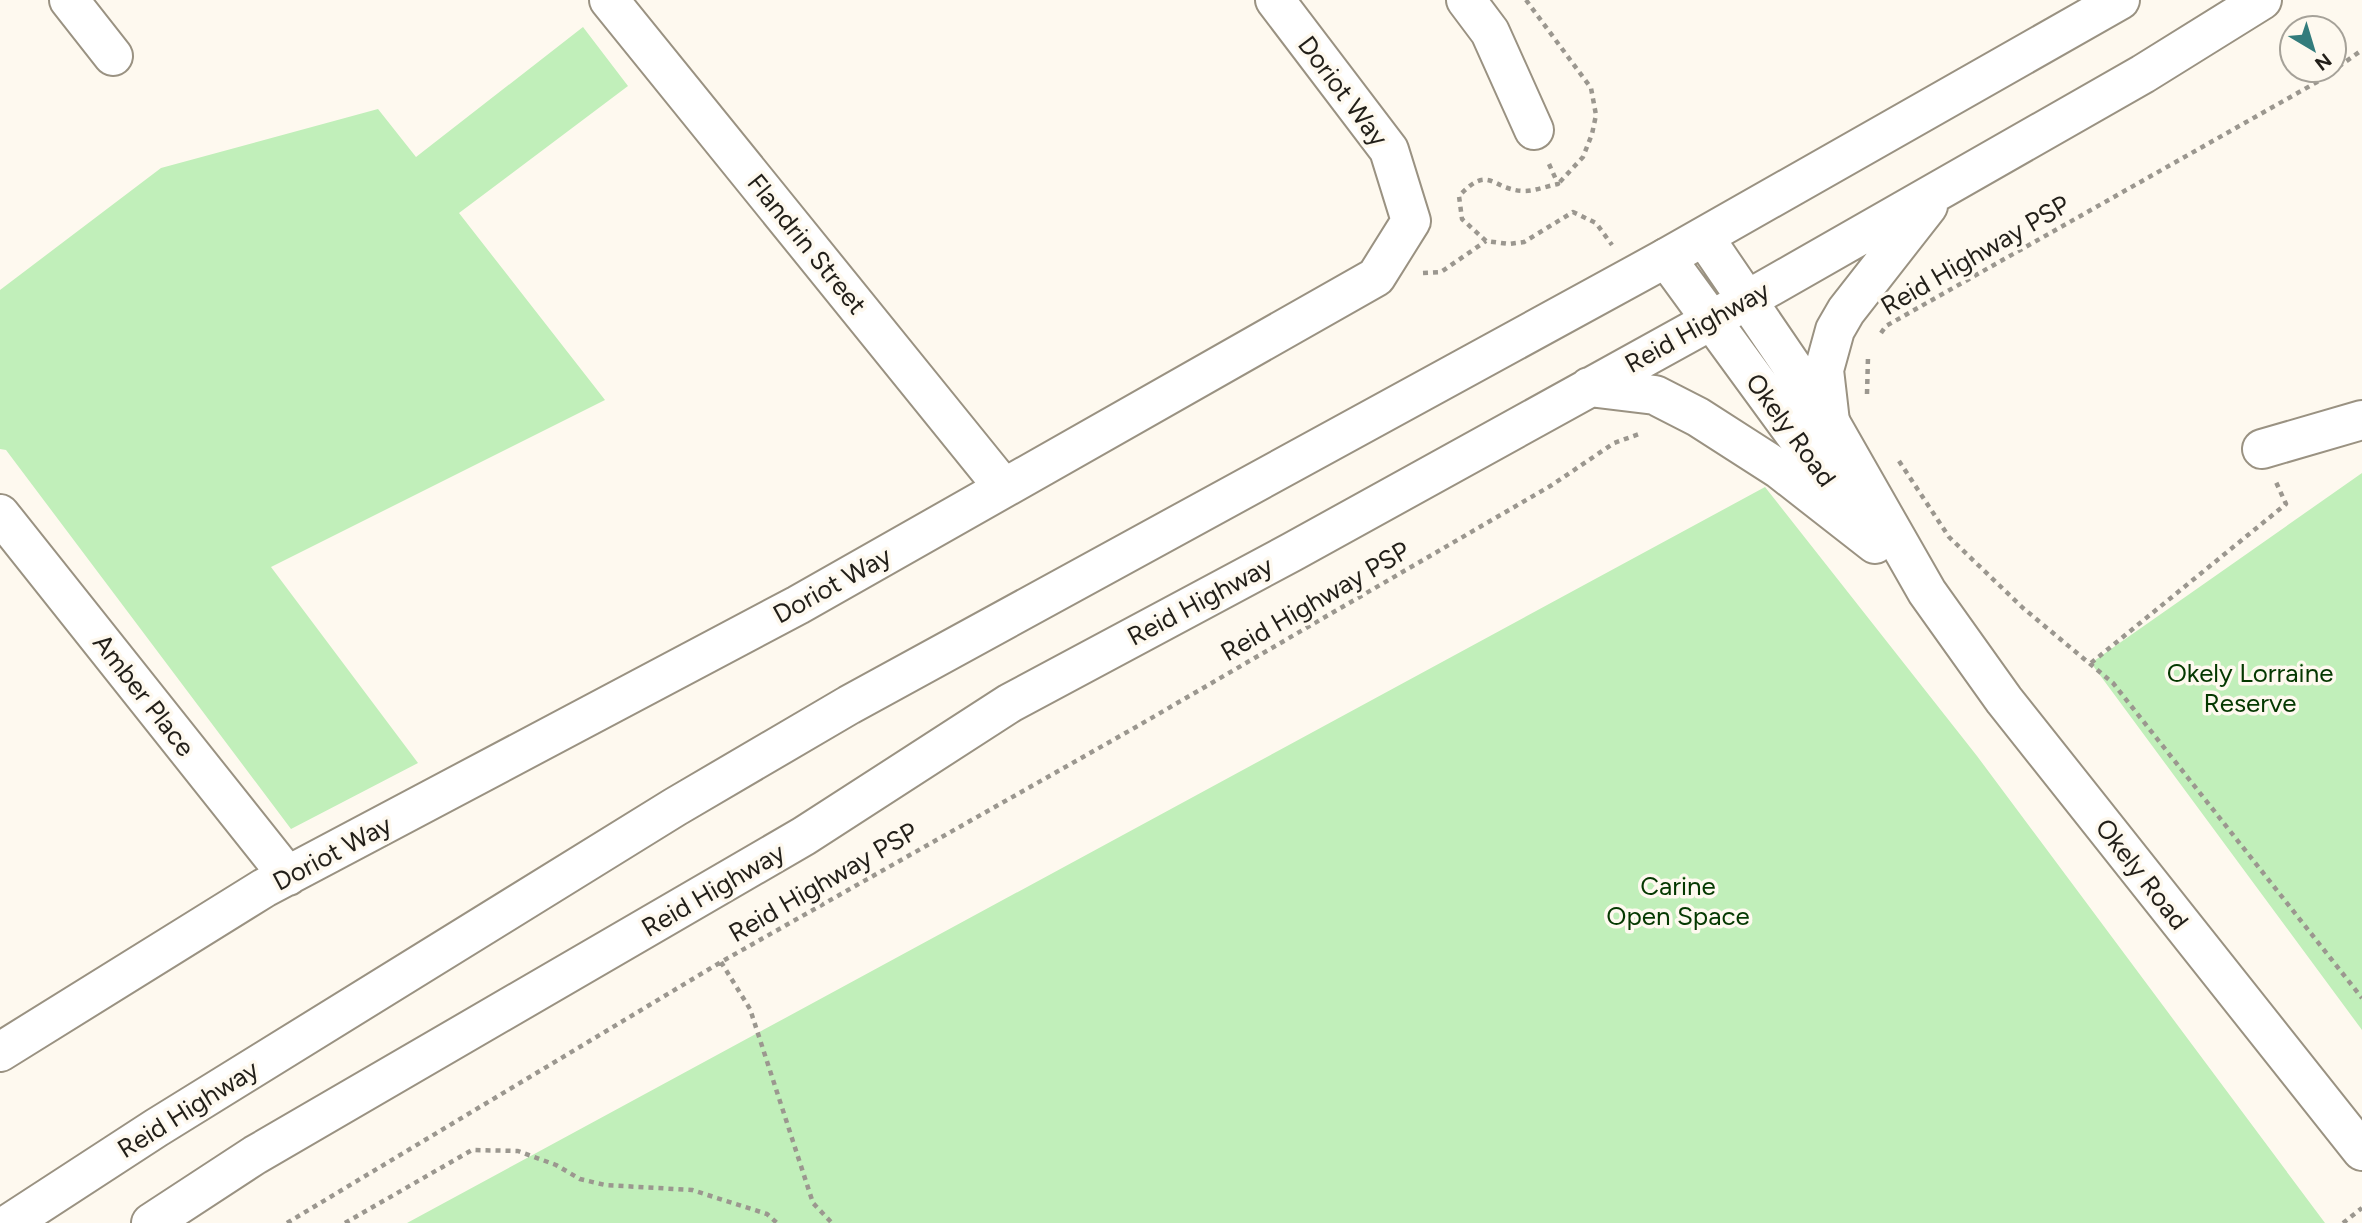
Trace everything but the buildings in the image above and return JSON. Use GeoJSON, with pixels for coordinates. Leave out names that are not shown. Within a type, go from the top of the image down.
{"type":"FeatureCollection","features":[{"type":"Feature","properties":{"kind":"main road"},"geometry":{"type":"LineString","coordinates":[[69,0],[113,56]]}},
{"type":"Feature","properties":{"kind":"main road","name":"Flandrin Street"},"geometry":{"type":"LineString","coordinates":[[609,0],[1004,488]]}},
{"type":"Feature","properties":{"kind":"main road","name":"Doriot Way"},"geometry":{"type":"LineString","coordinates":[[0,1052],[253,895],[799,605],[1376,277],[1411,221],[1389,150],[1275,0]]}},
{"type":"Feature","properties":{"kind":"main road"},"geometry":{"type":"LineString","coordinates":[[1466,0],[1490,32],[1534,130]]}},
{"type":"Feature","properties":{"kind":"main road","name":"Reid Highway"},"geometry":{"type":"LineString","coordinates":[[10,1223],[179,1114],[675,807],[838,712],[1704,237],[2119,0]]}},
{"type":"Feature","properties":{"kind":"main road","name":"Reid Highway"},"geometry":{"type":"LineString","coordinates":[[151,1223],[255,1155],[804,836],[1010,703],[1292,552],[1712,320],[2143,74],[2262,0]]}},
{"type":"Feature","properties":{"kind":"main road"},"geometry":{"type":"LineString","coordinates":[[1830,422],[1824,370],[1835,330],[1846,311],[1940,190]]}},
{"type":"Feature","properties":{"kind":"main road","name":"Okely Road"},"geometry":{"type":"LineString","coordinates":[[1704,237],[1830,422],[1927,592],[2004,700],[2362,1151]]}},
{"type":"Feature","properties":{"kind":"main road","name":"Okely Road"},"geometry":{"type":"LineString","coordinates":[[1666,258],[1875,544],[1927,592]]}},
{"type":"Feature","properties":{"kind":"main road"},"geometry":{"type":"LineString","coordinates":[[1589,387],[1655,395],[1698,417],[1779,469],[1875,544]]}},
{"type":"Feature","properties":{"kind":"main road"},"geometry":{"type":"LineString","coordinates":[[2262,449],[2362,420]]}},
{"type":"Feature","properties":{"kind":"main road","name":"Amber Place"},"geometry":{"type":"LineString","coordinates":[[0,514],[288,876]]}},
{"type":"Feature","properties":{"kind":"path"},"geometry":{"type":"LineString","coordinates":[[1526,0],[1591,88],[1596,115],[1592,134],[1583,158],[1558,184],[1525,191],[1489,179],[1473,181],[1459,196],[1462,219],[1486,241],[1509,244],[1524,242],[1573,212],[1596,223],[1630,277]]}},
{"type":"Feature","properties":{"kind":"path","name":"Reid Highway PSP"},"geometry":{"type":"LineString","coordinates":[[1835,330],[1869,347],[1886,327],[2317,82],[2362,50]]}},
{"type":"Feature","properties":{"kind":"path"},"geometry":{"type":"LineString","coordinates":[[1534,130],[1558,184]]}},
{"type":"Feature","properties":{"kind":"path"},"geometry":{"type":"LineString","coordinates":[[1376,277],[1441,272],[1486,241]]}},
{"type":"Feature","properties":{"kind":"path"},"geometry":{"type":"LineString","coordinates":[[1867,400],[1869,347]]}},
{"type":"Feature","properties":{"kind":"path","name":"Reid Highway PSP"},"geometry":{"type":"LineString","coordinates":[[287,1223],[721,962],[1136,727],[1552,485],[1614,443],[1640,433],[1651,436]]}},
{"type":"Feature","properties":{"kind":"path"},"geometry":{"type":"LineString","coordinates":[[2091,663],[2286,505],[2262,449]]}},
{"type":"Feature","properties":{"kind":"path"},"geometry":{"type":"LineString","coordinates":[[1892,453],[1949,537],[2023,608],[2113,682],[2362,999]]}},
{"type":"Feature","properties":{"kind":"path"},"geometry":{"type":"LineString","coordinates":[[721,962],[750,1009],[813,1203],[831,1223]]}},
{"type":"Feature","properties":{"kind":"path"},"geometry":{"type":"LineString","coordinates":[[345,1223],[472,1150],[518,1151],[556,1165],[580,1179],[605,1185],[692,1190],[767,1214],[777,1223]]}},
{"type":"Feature","properties":{"kind":"path"},"geometry":{"type":"LineString","coordinates":[[2343,1223],[2362,1208]]}},
{"type":"Feature","properties":{"kind":"green space"},"geometry":{"type":"Polygon","coordinates":[[[583,27],[628,86],[459,213],[605,400],[271,567],[418,763],[291,829],[6,450],[0,449],[0,290],[161,168],[378,109],[416,157],[583,27]]]}},
{"type":"Feature","properties":{"kind":"green space","name":"Okely Lorraine Reserve"},"geometry":{"type":"Polygon","coordinates":[[[2362,473],[2362,1030],[2091,663],[2362,473]]]}},
{"type":"Feature","properties":{"kind":"green space","name":"Carine Open Space"},"geometry":{"type":"Polygon","coordinates":[[[1765,487],[1977,756],[2325,1223],[407,1223],[1765,487]]]}}]}
